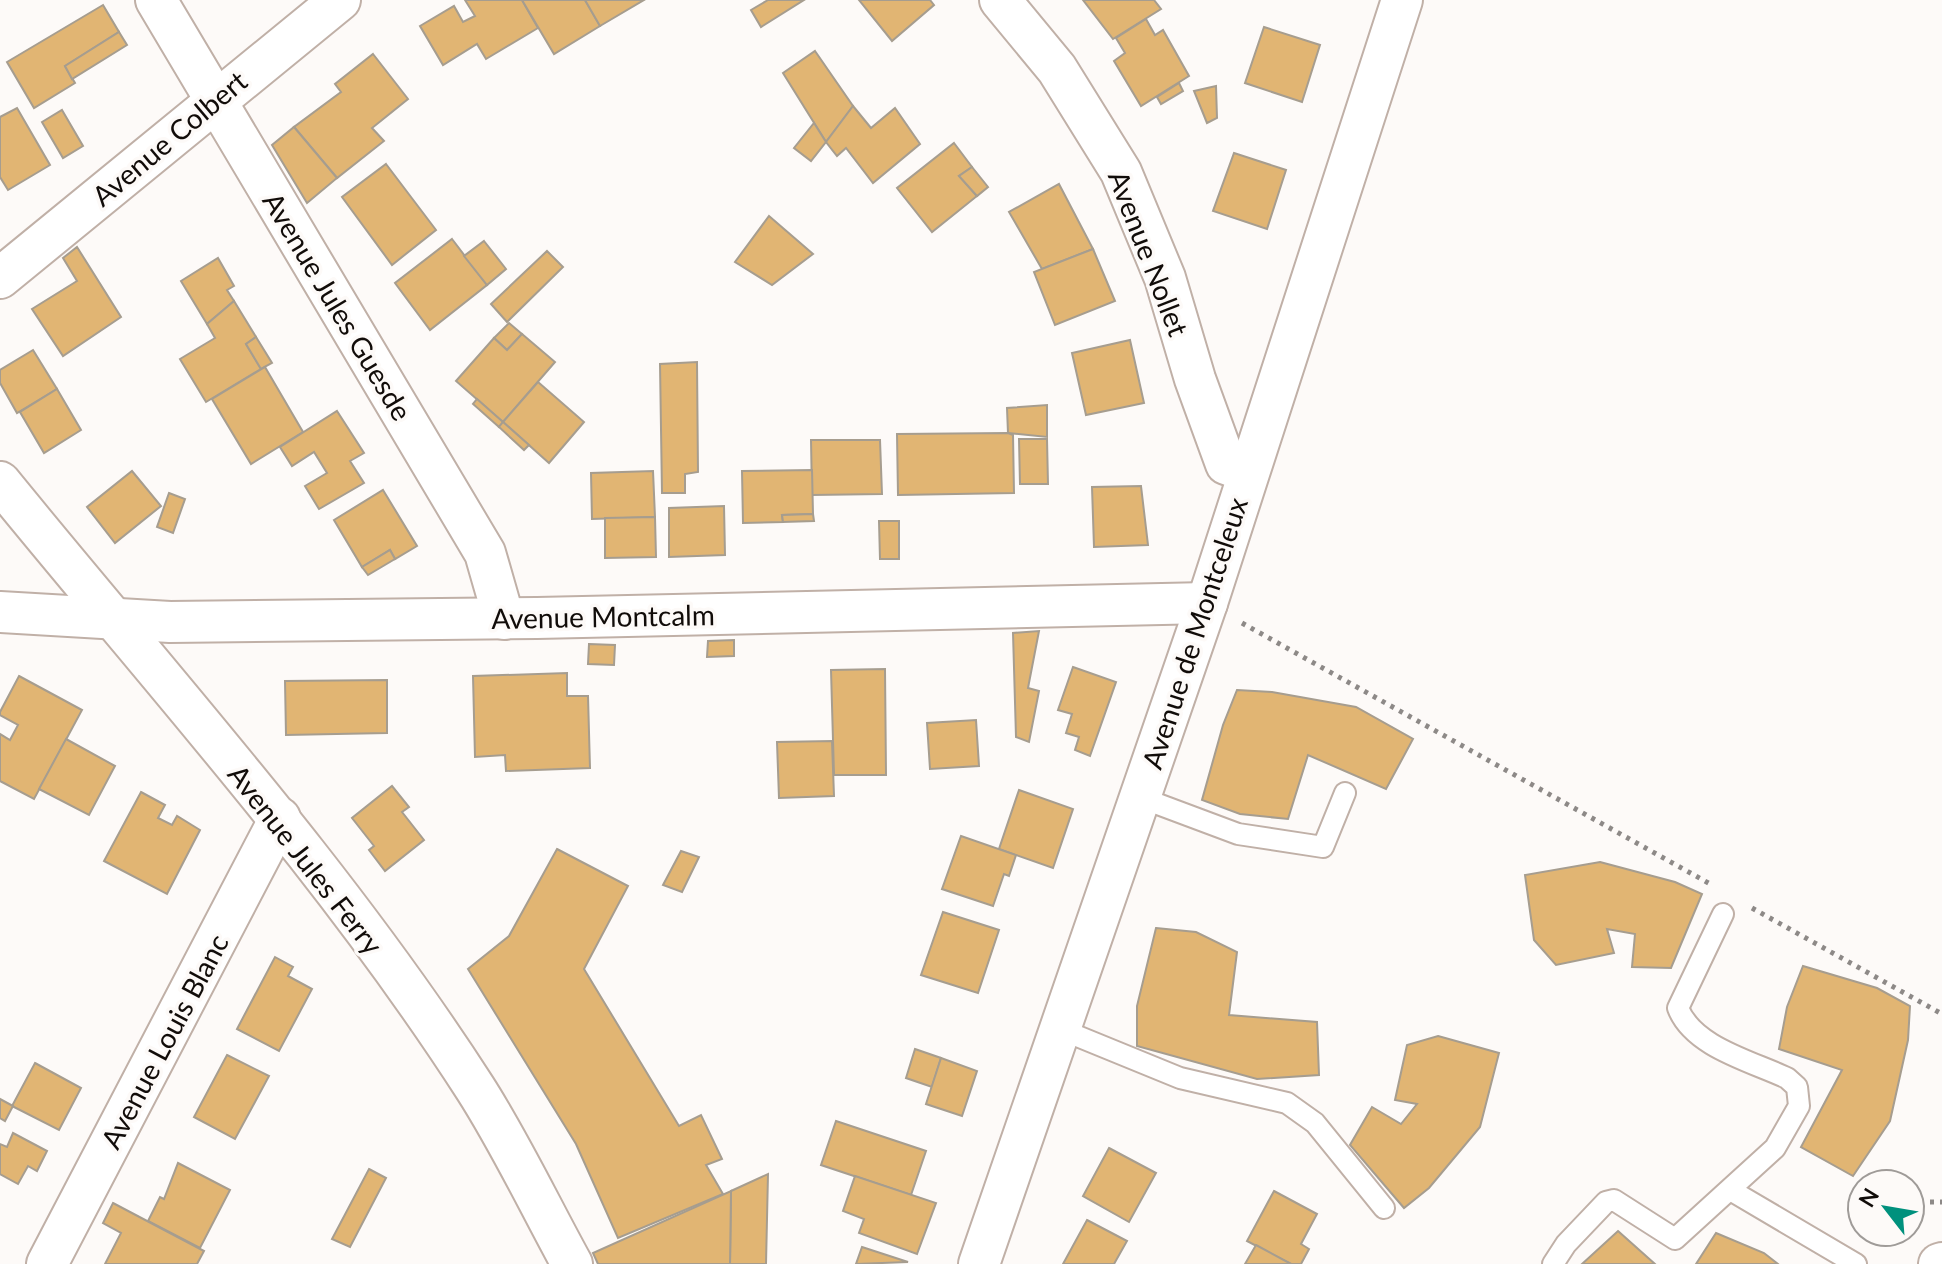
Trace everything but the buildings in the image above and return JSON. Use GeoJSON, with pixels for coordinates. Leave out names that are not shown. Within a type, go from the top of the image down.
{"type":"FeatureCollection","features":[{"type":"Feature","properties":{"kind":"street","name":"Avenue Jules Guesde"},"geometry":{"type":"LineString","coordinates":[[156,0],[485,553],[504,619]]}},
{"type":"Feature","properties":{"kind":"street","name":"Avenue Colbert"},"geometry":{"type":"LineString","coordinates":[[0,278],[215,99],[340,0]]}},
{"type":"Feature","properties":{"kind":"street","name":"Avenue Nollet"},"geometry":{"type":"LineString","coordinates":[[1000,0],[1057,69],[1121,172],[1165,278],[1195,379],[1226,464],[1248,472]]}},
{"type":"Feature","properties":{"kind":"street","name":"Avenue de Montceleux"},"geometry":{"type":"LineString","coordinates":[[979,1264],[1207,603],[1402,0]]}},
{"type":"Feature","properties":{"kind":"street","name":"Avenue Jules Ferry"},"geometry":{"type":"LineString","coordinates":[[0,482],[112,621],[280,818],[476,1090],[572,1264]]}},
{"type":"Feature","properties":{"kind":"street","name":"Avenue Montcalm"},"geometry":{"type":"LineString","coordinates":[[0,612],[112,621],[504,619],[1207,603]]}},
{"type":"Feature","properties":{"kind":"street","name":"Avenue Louis Blanc"},"geometry":{"type":"LineString","coordinates":[[47,1264],[280,818]]}},
{"type":"Feature","properties":{"kind":"lane"},"geometry":{"type":"LineString","coordinates":[[1139,797],[1238,834],[1323,847],[1345,793]]}},
{"type":"Feature","properties":{"kind":"lane"},"geometry":{"type":"LineString","coordinates":[[1553,1264],[1566,1244],[1606,1202],[1614,1200],[1675,1239],[1732,1191],[1775,1148],[1799,1106],[1797,1087],[1787,1078],[1699,1037],[1684,1024],[1678,1008],[1723,914]]}},
{"type":"Feature","properties":{"kind":"lane"},"geometry":{"type":"LineString","coordinates":[[1060,1029],[1180,1078],[1287,1103],[1315,1123],[1384,1208]]}},
{"type":"Feature","properties":{"kind":"lane"},"geometry":{"type":"LineString","coordinates":[[1732,1191],[1856,1264]]}},
{"type":"Feature","properties":{"kind":"path"},"geometry":{"type":"LineString","coordinates":[[1207,603],[1720,890]]}},
{"type":"Feature","properties":{"kind":"path"},"geometry":{"type":"LineString","coordinates":[[1748,905],[1942,1014]]}}]}
